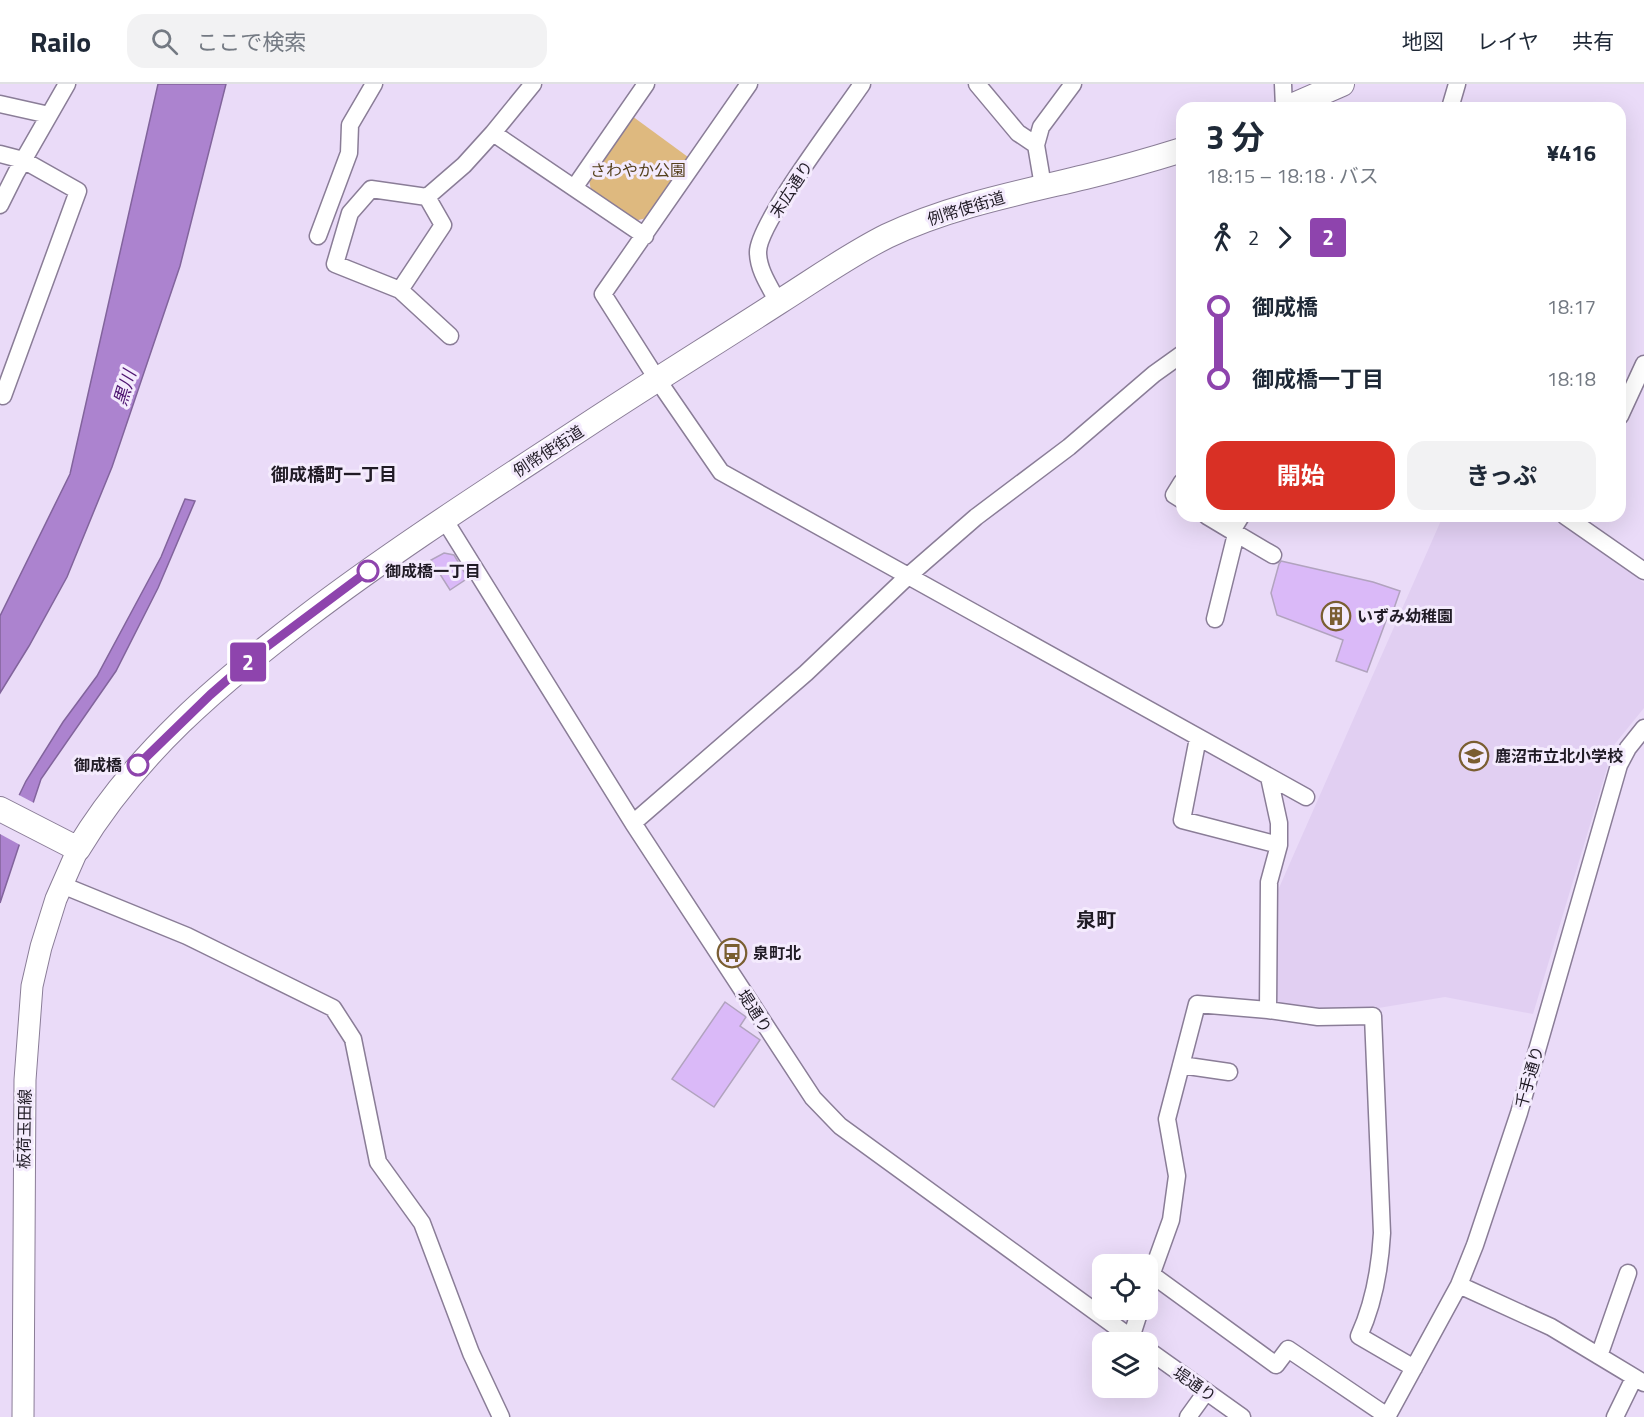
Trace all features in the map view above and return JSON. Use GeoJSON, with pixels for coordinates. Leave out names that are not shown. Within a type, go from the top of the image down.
{"type":"FeatureCollection","features":[{"type":"Feature","properties":{"kind":"highway"},"geometry":{"type":"LineString","coordinates":[[1291,102],[1342,84]]}},
{"type":"Feature","properties":{"kind":"highway","name":"例幣使街道"},"geometry":{"type":"LineString","coordinates":[[78,849],[128,776],[146,756],[257,654],[352,582],[444,519],[839,263],[887,236],[936,216],[1004,195],[1104,172],[1176,152]]}},
{"type":"Feature","properties":{"kind":"highway"},"geometry":{"type":"LineString","coordinates":[[0,809],[78,849]]}},
{"type":"Feature","properties":{"kind":"main road","name":"板荷玉田線"},"geometry":{"type":"LineString","coordinates":[[23,1417],[25,1080],[32,986],[46,931],[62,885],[78,849]]}},
{"type":"Feature","properties":{"kind":"street"},"geometry":{"type":"LineString","coordinates":[[0,205],[23,160],[68,84]]}},
{"type":"Feature","properties":{"kind":"street"},"geometry":{"type":"LineString","coordinates":[[318,236],[349,153],[350,124],[374,84]]}},
{"type":"Feature","properties":{"kind":"street"},"geometry":{"type":"LineString","coordinates":[[450,336],[399,290],[335,264],[350,213],[371,189],[427,197],[464,165],[533,84]]}},
{"type":"Feature","properties":{"kind":"street"},"geometry":{"type":"LineString","coordinates":[[574,188],[646,84]]}},
{"type":"Feature","properties":{"kind":"street"},"geometry":{"type":"LineString","coordinates":[[749,84],[603,294],[657,379],[721,472],[1306,797]]}},
{"type":"Feature","properties":{"kind":"street","name":"末広通り"},"geometry":{"type":"LineString","coordinates":[[778,302],[758,261],[758,245],[779,205],[862,84]]}},
{"type":"Feature","properties":{"kind":"street"},"geometry":{"type":"LineString","coordinates":[[977,84],[1018,133],[1036,145]]}},
{"type":"Feature","properties":{"kind":"street"},"geometry":{"type":"LineString","coordinates":[[1043,186],[1036,145],[1041,127],[1073,84]]}},
{"type":"Feature","properties":{"kind":"street"},"geometry":{"type":"LineString","coordinates":[[1452,102],[1457,84]]}},
{"type":"Feature","properties":{"kind":"street"},"geometry":{"type":"LineString","coordinates":[[0,104],[49,115]]}},
{"type":"Feature","properties":{"kind":"street"},"geometry":{"type":"LineString","coordinates":[[493,133],[645,236]]}},
{"type":"Feature","properties":{"kind":"street"},"geometry":{"type":"LineString","coordinates":[[0,154],[23,160],[78,191],[3,396],[0,394]]}},
{"type":"Feature","properties":{"kind":"street"},"geometry":{"type":"LineString","coordinates":[[399,290],[443,225],[427,197]]}},
{"type":"Feature","properties":{"kind":"street"},"geometry":{"type":"LineString","coordinates":[[633,822],[806,673],[907,577],[976,517],[1069,447],[1154,374],[1176,358]]}},
{"type":"Feature","properties":{"kind":"street"},"geometry":{"type":"LineString","coordinates":[[1626,403],[1644,364]]}},
{"type":"Feature","properties":{"kind":"street","name":"堤通り"},"geometry":{"type":"LineString","coordinates":[[444,519],[633,822],[813,1098],[853,1136],[1123,1332]]}},
{"type":"Feature","properties":{"kind":"street"},"geometry":{"type":"LineString","coordinates":[[1218,522],[1273,555]]}},
{"type":"Feature","properties":{"kind":"street"},"geometry":{"type":"LineString","coordinates":[[1215,619],[1238,522]]}},
{"type":"Feature","properties":{"kind":"street"},"geometry":{"type":"LineString","coordinates":[[1577,522],[1644,571]]}},
{"type":"Feature","properties":{"kind":"street","name":"千手通り"},"geometry":{"type":"LineString","coordinates":[[1387,1417],[1458,1285],[1475,1245],[1516,1124],[1619,765],[1628,748],[1644,728]]}},
{"type":"Feature","properties":{"kind":"street"},"geometry":{"type":"LineString","coordinates":[[1198,738],[1182,820],[1279,845]]}},
{"type":"Feature","properties":{"kind":"street"},"geometry":{"type":"LineString","coordinates":[[1268,1010],[1269,882],[1279,845],[1279,824],[1269,777]]}},
{"type":"Feature","properties":{"kind":"street"},"geometry":{"type":"LineString","coordinates":[[62,885],[186,936],[333,1008],[353,1039],[378,1162],[422,1223],[471,1353],[501,1417]]}},
{"type":"Feature","properties":{"kind":"street"},"geometry":{"type":"LineString","coordinates":[[1158,1255],[1171,1220],[1177,1176],[1167,1119],[1197,1004],[1318,1017],[1374,1017],[1382,1233],[1381,1261],[1375,1290],[1359,1336],[1414,1368]]}},
{"type":"Feature","properties":{"kind":"street"},"geometry":{"type":"LineString","coordinates":[[1181,1065],[1229,1072]]}},
{"type":"Feature","properties":{"kind":"street"},"geometry":{"type":"LineString","coordinates":[[1599,1356],[1628,1273]]}},
{"type":"Feature","properties":{"kind":"street"},"geometry":{"type":"LineString","coordinates":[[1158,1285],[1276,1365],[1288,1349],[1387,1417]]}},
{"type":"Feature","properties":{"kind":"street"},"geometry":{"type":"LineString","coordinates":[[1458,1285],[1551,1327],[1639,1380],[1615,1417]]}},
{"type":"Feature","properties":{"kind":"street","name":"堤通り"},"geometry":{"type":"LineString","coordinates":[[1158,1357],[1242,1417]]}},
{"type":"Feature","properties":{"kind":"street"},"geometry":{"type":"LineString","coordinates":[[1188,1417],[1206,1392]]}},
{"type":"Feature","properties":{"kind":"shaded area","name":"鹿沼市立北小学校"},"geometry":{"type":"Polygon","coordinates":[[[1440,522],[1558,522],[1644,583],[1644,708],[1614,745],[1533,1014],[1445,997],[1336,1015],[1278,1005],[1271,906],[1440,522]]]}},
{"type":"Feature","properties":{"kind":"green space","name":"さわやか公園"},"geometry":{"type":"Polygon","coordinates":[[[632,116],[688,157],[647,218],[634,221],[591,191],[589,179],[632,116]]]}},
{"type":"Feature","properties":{"kind":"water","name":"黒川"},"geometry":{"type":"Polygon","coordinates":[[[158,84],[226,84],[180,266],[112,467],[67,577],[0,693],[0,616],[70,474],[158,84]]]}},
{"type":"Feature","properties":{"kind":"water"},"geometry":{"type":"Polygon","coordinates":[[[185,499],[195,501],[158,588],[116,671],[41,779],[0,903],[0,835],[26,781],[63,722],[97,676],[161,557],[185,499]]]}},
{"type":"Feature","properties":{"kind":"pier"},"geometry":{"type":"Polygon","coordinates":[[[17,794],[36,804],[22,846],[0,834],[0,828],[17,794]]]}},
{"type":"Feature","properties":{"kind":"building"},"geometry":{"type":"Polygon","coordinates":[[[444,553],[454,555],[468,578],[450,590],[431,560],[444,553]]]}},
{"type":"Feature","properties":{"kind":"building","name":"いずみ幼稚園"},"geometry":{"type":"Polygon","coordinates":[[[1281,561],[1373,582],[1400,591],[1391,617],[1387,618],[1367,672],[1336,661],[1343,640],[1277,615],[1271,593],[1281,561]]]}},
{"type":"Feature","properties":{"kind":"building"},"geometry":{"type":"Polygon","coordinates":[[[725,1002],[746,1017],[740,1026],[760,1040],[714,1107],[672,1079],[725,1002]]]}},
{"type":"Feature","properties":{"kind":"bus line","name":"2"},"geometry":{"type":"LineString","coordinates":[[138,765],[210,695],[257,654],[368,571]]}},
{"type":"Feature","properties":{"kind":"place","name":"御成橋一丁目"},"geometry":{"type":"Point","coordinates":[368,571]}},
{"type":"Feature","properties":{"kind":"place","name":"いずみ幼稚園"},"geometry":{"type":"Point","coordinates":[1336,616]}},
{"type":"Feature","properties":{"kind":"place","name":"鹿沼市立北小学校"},"geometry":{"type":"Point","coordinates":[1474,756]}},
{"type":"Feature","properties":{"kind":"place","name":"御成橋"},"geometry":{"type":"Point","coordinates":[138,765]}},
{"type":"Feature","properties":{"kind":"place","name":"泉町北"},"geometry":{"type":"Point","coordinates":[732,953]}},
{"type":"Feature","properties":{"kind":"district","name":"御成橋町一丁目"},"geometry":{"type":"Point","coordinates":[334,475]}},
{"type":"Feature","properties":{"kind":"district","name":"泉町"},"geometry":{"type":"Point","coordinates":[1096,920]}}]}
